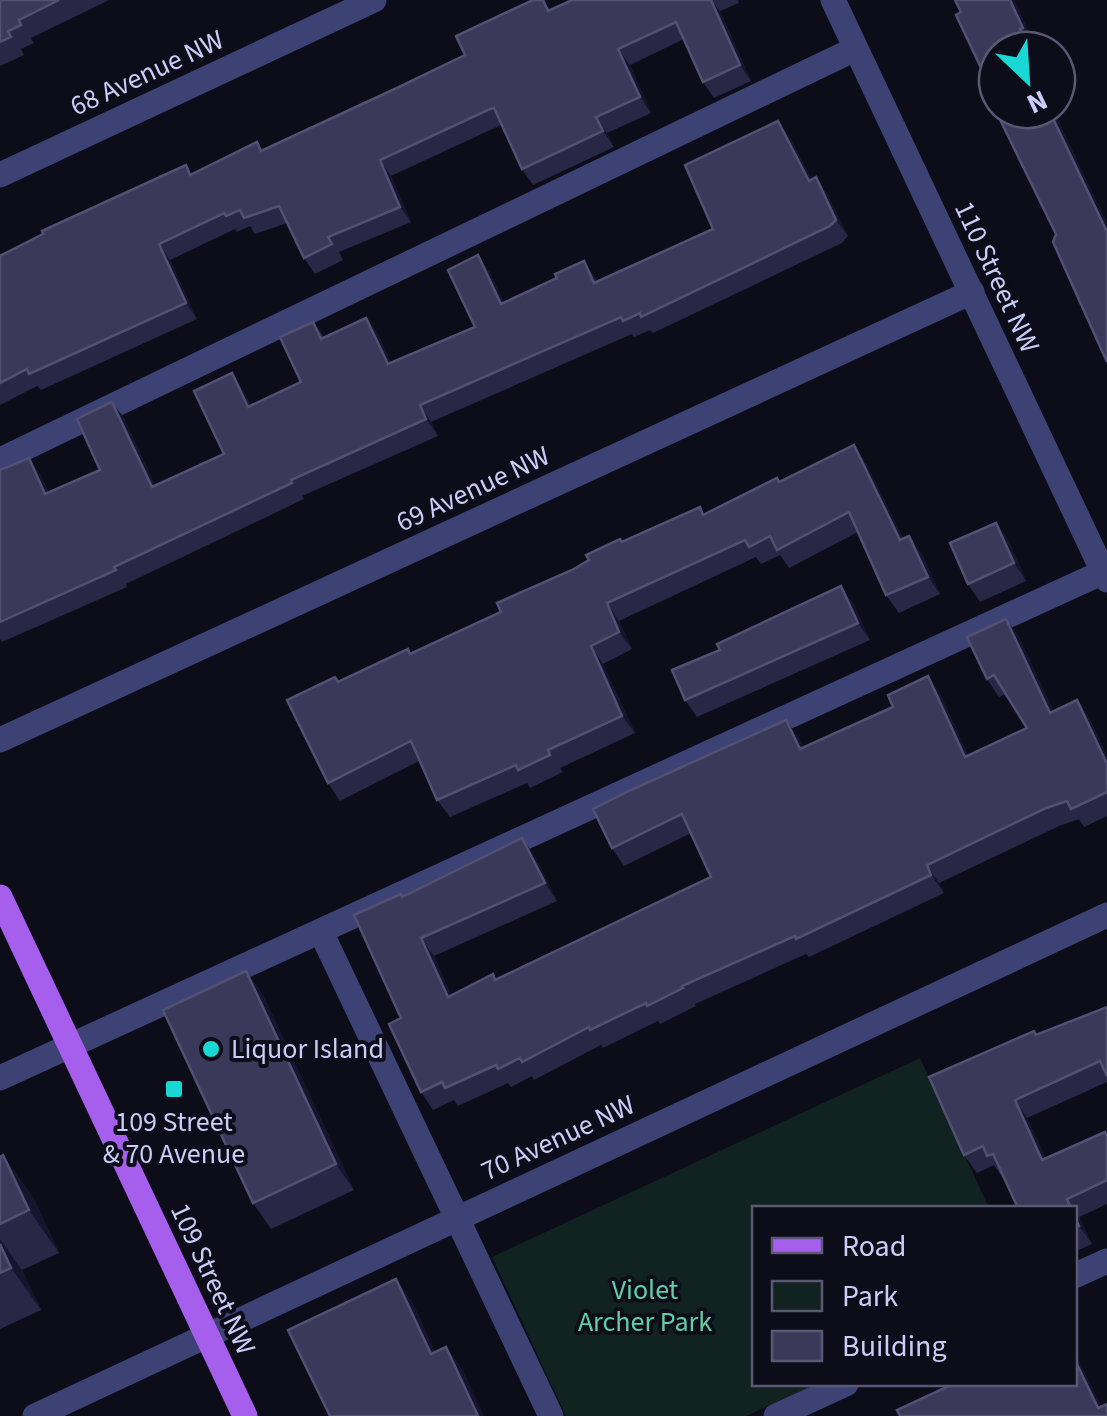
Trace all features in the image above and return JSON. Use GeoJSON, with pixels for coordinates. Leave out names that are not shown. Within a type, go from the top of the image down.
{"type":"FeatureCollection","features":[{"type":"Feature","properties":{"kind":"main road","name":"109 Street NW"},"geometry":{"type":"LineString","coordinates":[[0,896],[245,1416]]}},
{"type":"Feature","properties":{"kind":"street","name":"68 Avenue NW"},"geometry":{"type":"LineString","coordinates":[[0,175],[374,0]]}},
{"type":"Feature","properties":{"kind":"street","name":"110 Street NW"},"geometry":{"type":"LineString","coordinates":[[832,0],[1105,576]]}},
{"type":"Feature","properties":{"kind":"street"},"geometry":{"type":"LineString","coordinates":[[0,460],[855,48]]}},
{"type":"Feature","properties":{"kind":"street","name":"69 Avenue NW"},"geometry":{"type":"LineString","coordinates":[[0,740],[972,292]]}},
{"type":"Feature","properties":{"kind":"street"},"geometry":{"type":"LineString","coordinates":[[0,1078],[1105,576]]}},
{"type":"Feature","properties":{"kind":"street","name":"70 Avenue NW"},"geometry":{"type":"LineString","coordinates":[[34,1416],[1107,915]]}},
{"type":"Feature","properties":{"kind":"street"},"geometry":{"type":"LineString","coordinates":[[321,932],[551,1416]]}},
{"type":"Feature","properties":{"kind":"street"},"geometry":{"type":"LineString","coordinates":[[1077,1275],[1107,1261]]}},
{"type":"Feature","properties":{"kind":"street"},"geometry":{"type":"LineString","coordinates":[[776,1416],[842,1386]]}},
{"type":"Feature","properties":{"kind":"green space","name":"Violet Archer Park"},"geometry":{"type":"Polygon","coordinates":[[[920,1058],[988,1206],[752,1206],[752,1386],[812,1386],[746,1416],[566,1416],[492,1257],[920,1058]]]}},
{"type":"Feature","properties":{"kind":"building"},"geometry":{"type":"Polygon","coordinates":[[[0,0],[59,0],[19,20],[21,25],[8,31],[11,37],[0,42],[0,0]]]}},
{"type":"Feature","properties":{"kind":"building"},"geometry":{"type":"Polygon","coordinates":[[[533,0],[543,0],[548,11],[572,0],[711,0],[740,65],[703,82],[676,22],[618,49],[640,97],[596,117],[603,131],[522,169],[494,108],[490,109],[380,160],[400,207],[328,237],[332,244],[304,258],[279,206],[244,218],[240,210],[226,216],[224,213],[159,244],[186,303],[29,374],[27,369],[0,383],[0,256],[43,234],[42,231],[186,165],[190,175],[257,142],[261,151],[399,87],[465,55],[456,36],[533,0]]]}},
{"type":"Feature","properties":{"kind":"building"},"geometry":{"type":"Polygon","coordinates":[[[955,0],[1010,0],[1023,28],[977,30],[977,59],[956,15],[961,12],[955,0]]]}},
{"type":"Feature","properties":{"kind":"building"},"geometry":{"type":"Polygon","coordinates":[[[778,121],[809,181],[816,177],[836,220],[830,226],[641,317],[640,313],[623,321],[621,317],[420,405],[426,419],[291,480],[292,483],[114,567],[116,570],[0,622],[0,470],[29,458],[45,494],[100,470],[77,419],[112,402],[152,487],[224,454],[194,391],[232,373],[248,407],[301,382],[280,337],[313,322],[321,339],[366,318],[388,364],[475,327],[448,270],[478,255],[501,304],[584,261],[594,283],[713,229],[685,165],[778,121]]]}},
{"type":"Feature","properties":{"kind":"building"},"geometry":{"type":"Polygon","coordinates":[[[1005,130],[1059,130],[1107,232],[1107,362],[1053,242],[1056,234],[1005,130]]]}},
{"type":"Feature","properties":{"kind":"building"},"geometry":{"type":"Polygon","coordinates":[[[854,445],[900,540],[909,536],[928,577],[886,595],[849,512],[777,550],[770,536],[749,547],[745,540],[607,603],[619,632],[591,646],[622,716],[548,750],[550,755],[518,770],[516,765],[437,800],[411,741],[328,783],[287,700],[335,677],[338,682],[408,649],[410,654],[501,612],[497,603],[572,570],[589,560],[586,555],[620,539],[622,542],[700,507],[703,515],[854,445]]]}},
{"type":"Feature","properties":{"kind":"building"},"geometry":{"type":"Polygon","coordinates":[[[996,523],[1014,563],[968,584],[950,543],[996,523]]]}},
{"type":"Feature","properties":{"kind":"building"},"geometry":{"type":"Polygon","coordinates":[[[841,586],[858,623],[685,700],[672,670],[720,650],[717,644],[841,586]]]}},
{"type":"Feature","properties":{"kind":"building"},"geometry":{"type":"Polygon","coordinates":[[[1006,619],[1050,713],[1077,700],[1107,764],[1107,792],[1071,809],[1067,801],[1046,808],[927,865],[931,875],[796,939],[795,936],[682,986],[647,1006],[646,1003],[590,1030],[589,1027],[522,1062],[520,1058],[498,1069],[496,1065],[445,1088],[442,1082],[421,1092],[389,1024],[401,1018],[354,915],[401,894],[402,897],[522,838],[545,883],[421,938],[448,997],[493,974],[495,980],[711,877],[682,814],[612,848],[593,809],[629,791],[786,720],[800,749],[893,707],[888,695],[928,676],[965,757],[1027,728],[994,675],[987,679],[967,637],[1006,619]]]}},
{"type":"Feature","properties":{"kind":"building"},"geometry":{"type":"Polygon","coordinates":[[[246,971],[336,1164],[253,1203],[163,1010],[246,971]]]}},
{"type":"Feature","properties":{"kind":"building"},"geometry":{"type":"Polygon","coordinates":[[[1107,1007],[1107,1076],[1100,1061],[1015,1100],[1042,1160],[1105,1132],[1107,1180],[1067,1199],[1070,1206],[1017,1206],[993,1154],[987,1156],[983,1146],[964,1155],[929,1077],[1034,1031],[1036,1035],[1107,1007]]]}},
{"type":"Feature","properties":{"kind":"building"},"geometry":{"type":"Polygon","coordinates":[[[3,1155],[29,1210],[0,1224],[0,1157],[3,1155]]]}},
{"type":"Feature","properties":{"kind":"building"},"geometry":{"type":"Polygon","coordinates":[[[0,1244],[11,1268],[0,1273],[0,1244]]]}},
{"type":"Feature","properties":{"kind":"building"},"geometry":{"type":"Polygon","coordinates":[[[396,1279],[431,1354],[446,1347],[478,1416],[330,1416],[288,1330],[396,1279]]]}},
{"type":"Feature","properties":{"kind":"building"},"geometry":{"type":"Polygon","coordinates":[[[1077,1364],[1098,1408],[1107,1404],[1107,1416],[900,1416],[897,1410],[949,1386],[1077,1386],[1077,1364]]]}},
{"type":"Feature","properties":{"kind":"place","name":"Liquor Island"},"geometry":{"type":"Point","coordinates":[211,1049]}},
{"type":"Feature","properties":{"kind":"place","name":"109 Street & 70 Avenue"},"geometry":{"type":"Point","coordinates":[174,1089]}}]}
